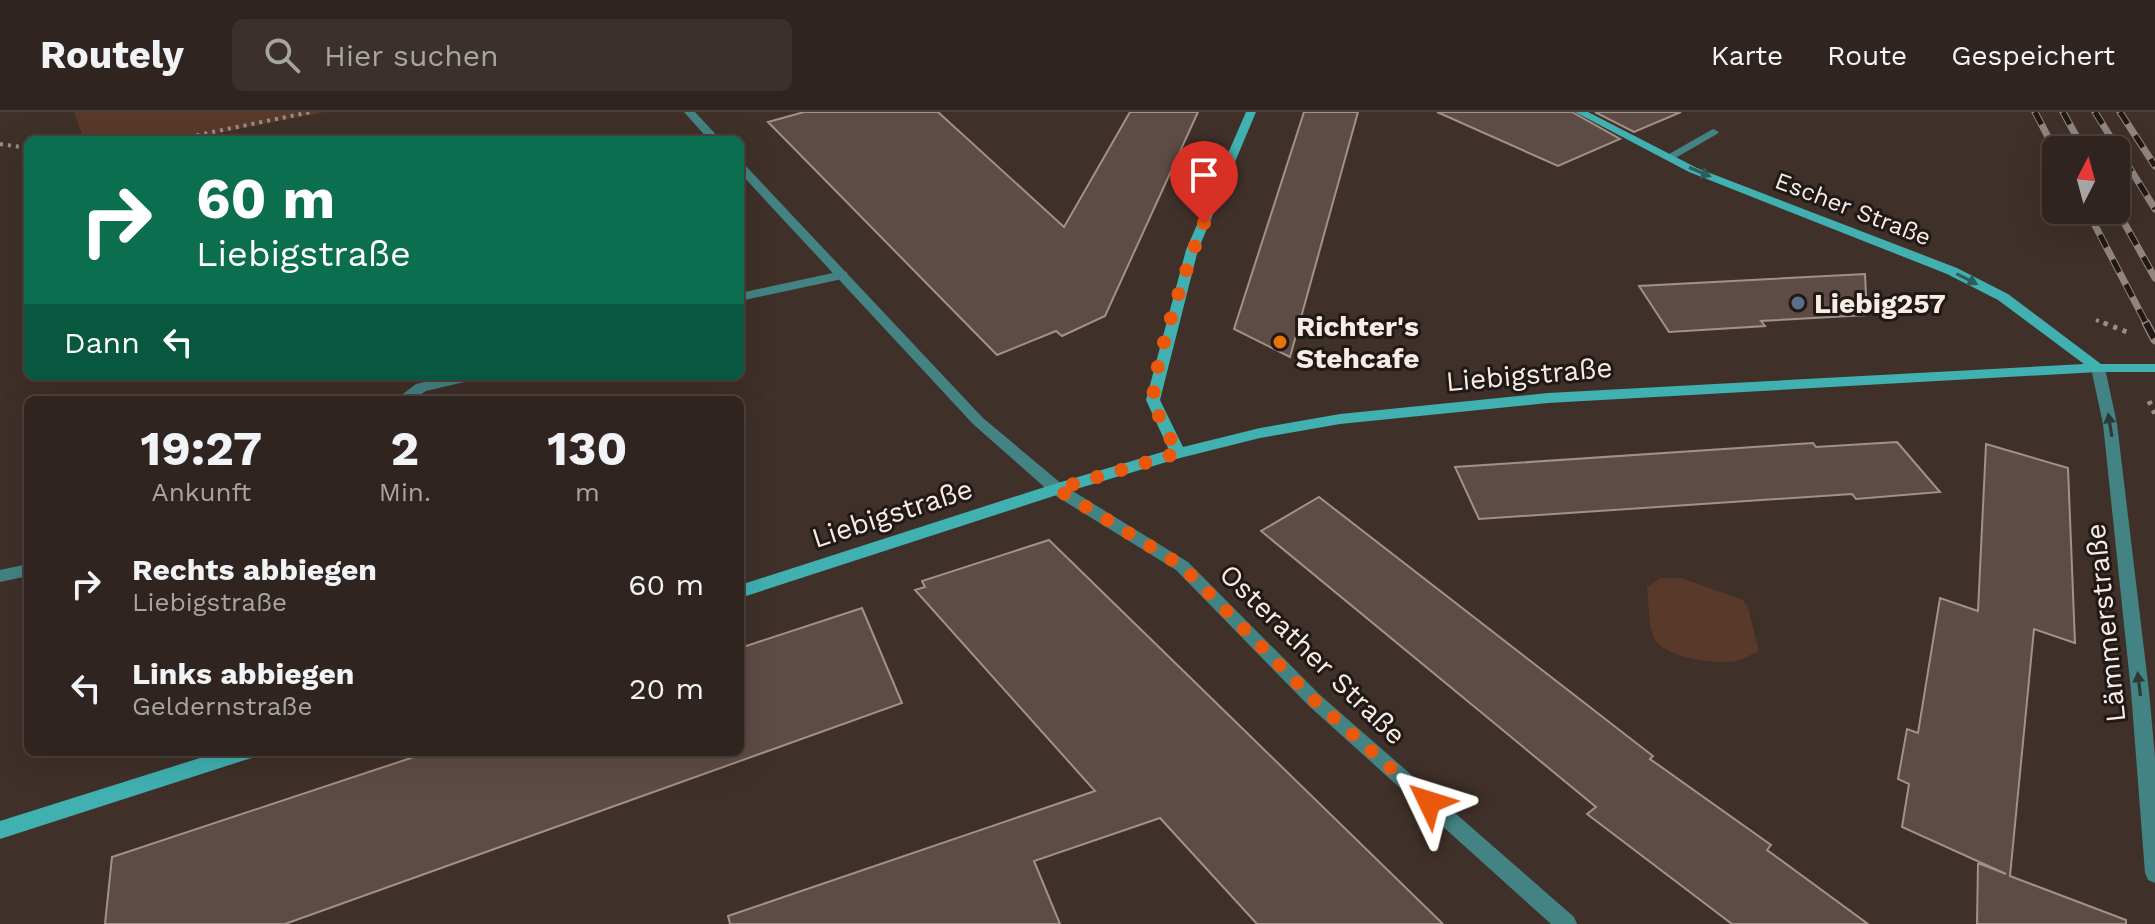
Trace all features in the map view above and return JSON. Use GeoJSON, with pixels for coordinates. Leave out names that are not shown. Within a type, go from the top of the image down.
{"type":"FeatureCollection","features":[{"type":"Feature","properties":{"kind":"street"},"geometry":{"type":"LineString","coordinates":[[689,112],[711,136]]}},
{"type":"Feature","properties":{"kind":"street"},"geometry":{"type":"LineString","coordinates":[[1178,453],[1153,400],[1192,250],[1251,112]]}},
{"type":"Feature","properties":{"kind":"street","name":"Escher Straße"},"geometry":{"type":"LineString","coordinates":[[1580,112],[1668,158],[1952,271],[2003,297],[2098,368]]}},
{"type":"Feature","properties":{"kind":"street"},"geometry":{"type":"LineString","coordinates":[[1668,158],[1713,132]]}},
{"type":"Feature","properties":{"kind":"street","name":"Osterather Straße"},"geometry":{"type":"LineString","coordinates":[[744,170],[978,421],[1057,489],[1182,566],[1314,700],[1566,924]]}},
{"type":"Feature","properties":{"kind":"street"},"geometry":{"type":"LineString","coordinates":[[744,296],[842,275]]}},
{"type":"Feature","properties":{"kind":"street","name":"Liebigstraße"},"geometry":{"type":"LineString","coordinates":[[744,591],[1178,453],[1260,433],[1340,419],[1548,398],[2098,368],[2155,368]]}},
{"type":"Feature","properties":{"kind":"street","name":"Lämmerstraße"},"geometry":{"type":"LineString","coordinates":[[2098,368],[2110,424],[2140,691],[2155,873]]}},
{"type":"Feature","properties":{"kind":"street"},"geometry":{"type":"LineString","coordinates":[[408,396],[421,387],[453,380]]}},
{"type":"Feature","properties":{"kind":"street"},"geometry":{"type":"LineString","coordinates":[[0,576],[24,571]]}},
{"type":"Feature","properties":{"kind":"street"},"geometry":{"type":"LineString","coordinates":[[0,830],[232,756]]}},
{"type":"Feature","properties":{"kind":"path"},"geometry":{"type":"LineString","coordinates":[[193,136],[311,112]]}},
{"type":"Feature","properties":{"kind":"path"},"geometry":{"type":"LineString","coordinates":[[0,144],[24,147]]}},
{"type":"Feature","properties":{"kind":"path"},"geometry":{"type":"LineString","coordinates":[[2149,400],[2155,414]]}},
{"type":"Feature","properties":{"kind":"shaded area"},"geometry":{"type":"Polygon","coordinates":[[[74,112],[324,112],[204,136],[83,136],[74,112]]]}},
{"type":"Feature","properties":{"kind":"shaded area"},"geometry":{"type":"Polygon","coordinates":[[[1660,578],[1681,578],[1743,600],[1759,651],[1736,661],[1716,662],[1668,651],[1654,638],[1651,626],[1647,587],[1660,578]]]}},
{"type":"Feature","properties":{"kind":"building"},"geometry":{"type":"Polygon","coordinates":[[[804,112],[938,112],[1064,227],[1130,112],[1198,112],[1105,316],[1062,336],[1056,331],[997,355],[768,122],[804,112]]]}},
{"type":"Feature","properties":{"kind":"building"},"geometry":{"type":"Polygon","coordinates":[[[1304,112],[1358,112],[1290,357],[1234,329],[1304,112]]]}},
{"type":"Feature","properties":{"kind":"building"},"geometry":{"type":"Polygon","coordinates":[[[1437,112],[1572,112],[1620,139],[1558,166],[1437,112]]]}},
{"type":"Feature","properties":{"kind":"building"},"geometry":{"type":"Polygon","coordinates":[[[1595,112],[1681,112],[1634,132],[1595,112]]]}},
{"type":"Feature","properties":{"kind":"building"},"geometry":{"type":"Polygon","coordinates":[[[1865,274],[1867,315],[1761,321],[1765,326],[1669,332],[1639,286],[1865,274]]]}},
{"type":"Feature","properties":{"kind":"building"},"geometry":{"type":"Polygon","coordinates":[[[1897,442],[1940,492],[1856,499],[1852,494],[1479,519],[1455,467],[1813,443],[1816,447],[1897,442]]]}},
{"type":"Feature","properties":{"kind":"building"},"geometry":{"type":"Polygon","coordinates":[[[1986,444],[2068,468],[2075,643],[2034,629],[2010,876],[2126,920],[2126,924],[1977,924],[1978,863],[2006,874],[1902,827],[1909,784],[1898,779],[1907,729],[1918,733],[1940,598],[1978,611],[1986,444]]]}},
{"type":"Feature","properties":{"kind":"building"},"geometry":{"type":"Polygon","coordinates":[[[1319,497],[1653,756],[1650,759],[1771,845],[1767,850],[1868,924],[1732,924],[1587,814],[1596,807],[1261,531],[1319,497]]]}},
{"type":"Feature","properties":{"kind":"building"},"geometry":{"type":"Polygon","coordinates":[[[1049,540],[1443,924],[1257,924],[1160,818],[1034,861],[1060,924],[730,924],[728,916],[1095,791],[915,590],[925,587],[922,581],[1049,540]]]}},
{"type":"Feature","properties":{"kind":"building"},"geometry":{"type":"Polygon","coordinates":[[[862,608],[902,703],[285,924],[105,924],[112,857],[417,756],[744,756],[744,647],[862,608]]]}},
{"type":"Feature","properties":{"kind":"railway"},"geometry":{"type":"LineString","coordinates":[[2035,112],[2048,136]]}},
{"type":"Feature","properties":{"kind":"railway"},"geometry":{"type":"LineString","coordinates":[[2063,112],[2076,136]]}},
{"type":"Feature","properties":{"kind":"railway"},"geometry":{"type":"LineString","coordinates":[[2095,112],[2155,209]]}},
{"type":"Feature","properties":{"kind":"railway"},"geometry":{"type":"LineString","coordinates":[[2120,112],[2155,166]]}},
{"type":"Feature","properties":{"kind":"railway"},"geometry":{"type":"LineString","coordinates":[[2094,224],[2147,325]]}},
{"type":"Feature","properties":{"kind":"railway"},"geometry":{"type":"LineString","coordinates":[[2125,224],[2155,278]]}},
{"type":"Feature","properties":{"kind":"railway"},"geometry":{"type":"LineString","coordinates":[[2146,323],[2155,340]]}},
{"type":"Feature","properties":{"kind":"place","name":"Liebig257"},"geometry":{"type":"Point","coordinates":[1798,303]}},
{"type":"Feature","properties":{"kind":"place","name":"Richter's Stehcafe"},"geometry":{"type":"Point","coordinates":[1280,342]}},
{"type":"Feature","properties":{"kind":"route"},"geometry":{"type":"LineString","coordinates":[[1204,223],[1192,250],[1170,323],[1153,400],[1178,453],[1057,489],[1182,566],[1314,700],[1429,802]]}}]}
